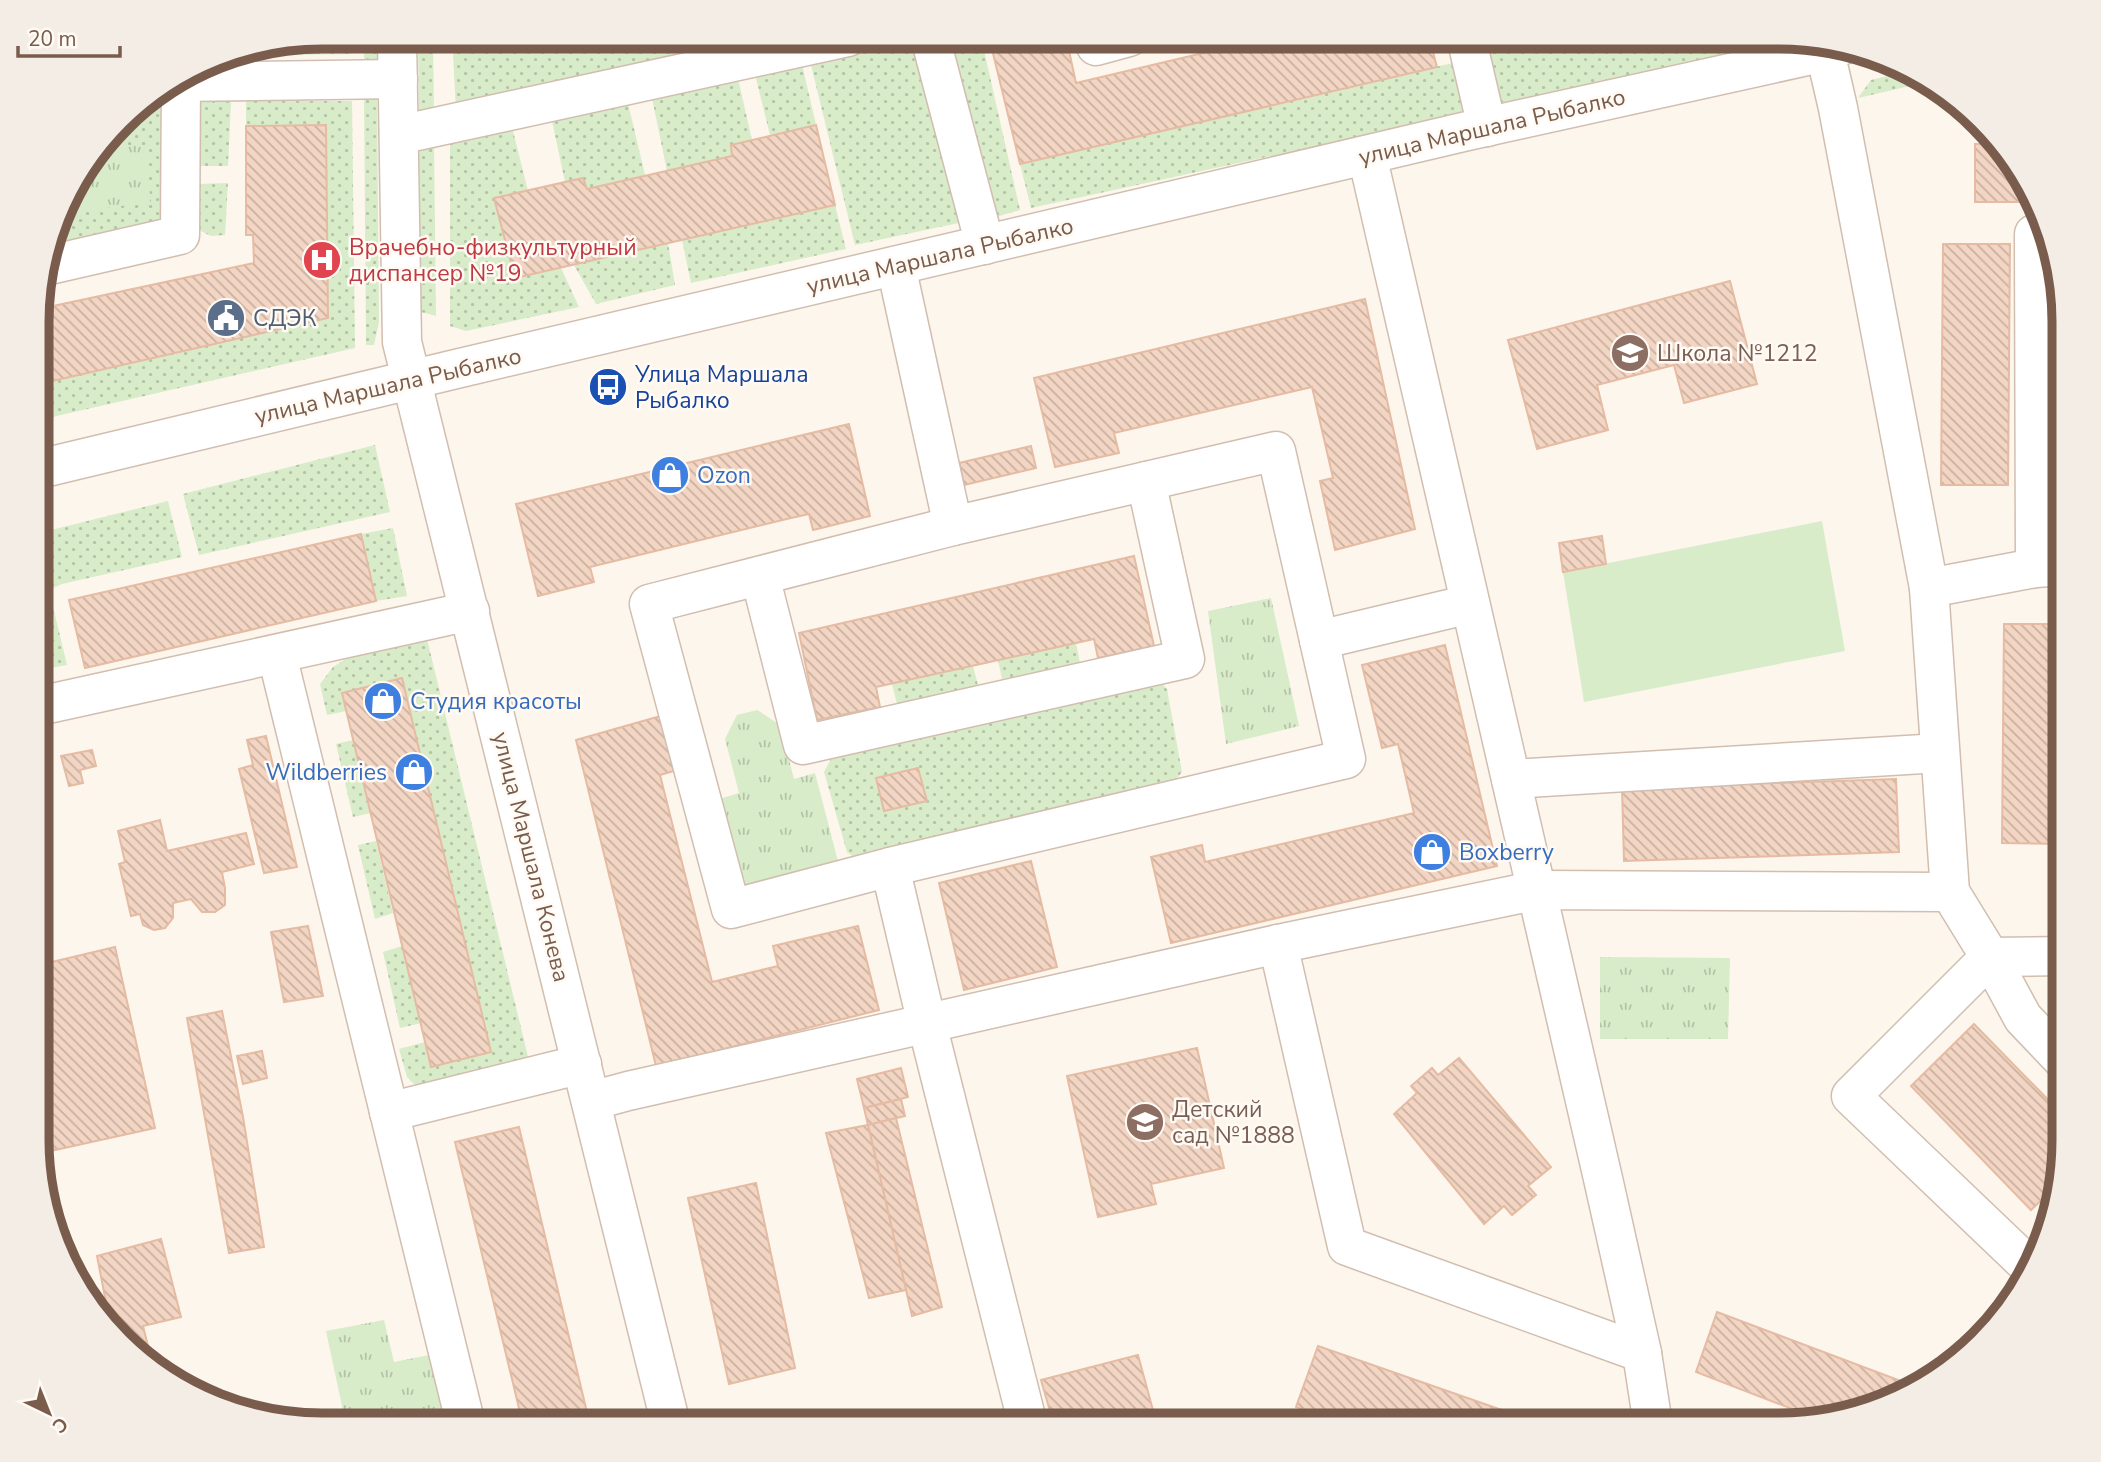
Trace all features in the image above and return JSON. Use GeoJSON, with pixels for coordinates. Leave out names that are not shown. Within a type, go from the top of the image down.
{"type":"FeatureCollection","features":[{"type":"Feature","properties":{"kind":"street","name":"улица Маршала Конева"},"geometry":{"type":"LineString","coordinates":[[397,49],[402,342],[668,1413]]}},
{"type":"Feature","properties":{"kind":"street"},"geometry":{"type":"LineString","coordinates":[[399,135],[793,49]]}},
{"type":"Feature","properties":{"kind":"street"},"geometry":{"type":"LineString","coordinates":[[933,49],[985,246]]}},
{"type":"Feature","properties":{"kind":"street"},"geometry":{"type":"LineString","coordinates":[[1469,49],[1487,127]]}},
{"type":"Feature","properties":{"kind":"street","name":"улица Маршала Рыбалко"},"geometry":{"type":"LineString","coordinates":[[49,467],[1367,155],[1820,52]]}},
{"type":"Feature","properties":{"kind":"street"},"geometry":{"type":"LineString","coordinates":[[1833,54],[1838,108],[1929,588],[1950,892],[2023,1018],[2052,1048]]}},
{"type":"Feature","properties":{"kind":"street"},"geometry":{"type":"LineString","coordinates":[[194,81],[398,79]]}},
{"type":"Feature","properties":{"kind":"street"},"geometry":{"type":"LineString","coordinates":[[55,264],[180,235],[179,90]]}},
{"type":"Feature","properties":{"kind":"street"},"geometry":{"type":"LineString","coordinates":[[1367,155],[1538,890],[1642,1353],[1651,1413]]}},
{"type":"Feature","properties":{"kind":"street"},"geometry":{"type":"LineString","coordinates":[[1929,588],[2049,567],[2034,234],[2038,234]]}},
{"type":"Feature","properties":{"kind":"street"},"geometry":{"type":"LineString","coordinates":[[896,266],[953,526]]}},
{"type":"Feature","properties":{"kind":"street"},"geometry":{"type":"LineString","coordinates":[[1276,452],[1346,759],[890,867],[731,909],[649,604],[953,526],[1146,481],[1276,452]]}},
{"type":"Feature","properties":{"kind":"street"},"geometry":{"type":"LineString","coordinates":[[760,576],[803,746],[1185,659],[1146,481]]}},
{"type":"Feature","properties":{"kind":"street"},"geometry":{"type":"LineString","coordinates":[[1319,640],[1470,604]]}},
{"type":"Feature","properties":{"kind":"street"},"geometry":{"type":"LineString","coordinates":[[49,704],[470,611]]}},
{"type":"Feature","properties":{"kind":"street"},"geometry":{"type":"LineString","coordinates":[[277,655],[463,1413]]}},
{"type":"Feature","properties":{"kind":"street"},"geometry":{"type":"LineString","coordinates":[[1511,779],[1940,753]]}},
{"type":"Feature","properties":{"kind":"street"},"geometry":{"type":"LineString","coordinates":[[890,867],[1025,1413]]}},
{"type":"Feature","properties":{"kind":"street"},"geometry":{"type":"LineString","coordinates":[[591,1101],[1278,944],[1538,890],[1950,892]]}},
{"type":"Feature","properties":{"kind":"street"},"geometry":{"type":"LineString","coordinates":[[1278,944],[1347,1246],[1642,1353]]}},
{"type":"Feature","properties":{"kind":"street"},"geometry":{"type":"LineString","coordinates":[[2024,1261],[1851,1096],[1990,957],[2052,957]]}},
{"type":"Feature","properties":{"kind":"street"},"geometry":{"type":"LineString","coordinates":[[389,1112],[582,1064]]}},
{"type":"Feature","properties":{"kind":"green space"},"geometry":{"type":"Polygon","coordinates":[[[351,49],[351,54],[284,55],[286,51],[351,49]]]}},
{"type":"Feature","properties":{"kind":"green space"},"geometry":{"type":"Polygon","coordinates":[[[364,49],[377,49],[377,64],[364,64],[364,49]]]}},
{"type":"Feature","properties":{"kind":"green space"},"geometry":{"type":"Polygon","coordinates":[[[418,49],[433,49],[434,112],[419,117],[418,49]]]}},
{"type":"Feature","properties":{"kind":"green space"},"geometry":{"type":"Polygon","coordinates":[[[454,49],[728,49],[456,110],[454,49]]]}},
{"type":"Feature","properties":{"kind":"green space"},"geometry":{"type":"Polygon","coordinates":[[[852,49],[918,49],[963,222],[855,245],[809,57],[852,49]]]}},
{"type":"Feature","properties":{"kind":"green space"},"geometry":{"type":"Polygon","coordinates":[[[949,49],[984,49],[1020,210],[996,217],[949,49]]]}},
{"type":"Feature","properties":{"kind":"green space"},"geometry":{"type":"Polygon","coordinates":[[[1512,49],[1749,49],[1496,105],[1483,55],[1512,49]]]}},
{"type":"Feature","properties":{"kind":"green space"},"geometry":{"type":"Polygon","coordinates":[[[801,60],[816,125],[770,135],[754,70],[801,60]]]}},
{"type":"Feature","properties":{"kind":"green space"},"geometry":{"type":"Polygon","coordinates":[[[1457,62],[1469,113],[1031,208],[1020,164],[1457,62]]]}},
{"type":"Feature","properties":{"kind":"green space"},"geometry":{"type":"Polygon","coordinates":[[[737,74],[752,140],[731,145],[732,156],[667,171],[651,93],[737,74]]]}},
{"type":"Feature","properties":{"kind":"green space"},"geometry":{"type":"Polygon","coordinates":[[[1894,74],[1914,85],[1858,98],[1871,80],[1894,74]]]}},
{"type":"Feature","properties":{"kind":"green space"},"geometry":{"type":"Polygon","coordinates":[[[377,93],[379,322],[374,345],[366,345],[364,94],[377,93]]]}},
{"type":"Feature","properties":{"kind":"green space"},"geometry":{"type":"Polygon","coordinates":[[[169,96],[168,227],[58,252],[77,201],[95,170],[129,129],[169,96]]]}},
{"type":"Feature","properties":{"kind":"green space"},"geometry":{"type":"Polygon","coordinates":[[[627,99],[645,175],[587,189],[583,178],[565,182],[551,116],[627,99]]]}},
{"type":"Feature","properties":{"kind":"green space"},"geometry":{"type":"Polygon","coordinates":[[[196,101],[231,101],[228,166],[197,166],[196,101]]]}},
{"type":"Feature","properties":{"kind":"green space"},"geometry":{"type":"Polygon","coordinates":[[[246,101],[352,101],[355,348],[49,418],[49,382],[328,318],[326,125],[246,126],[246,101]]]}},
{"type":"Feature","properties":{"kind":"green space"},"geometry":{"type":"Polygon","coordinates":[[[511,123],[528,191],[515,278],[561,268],[579,307],[466,331],[450,326],[450,139],[511,123]]]}},
{"type":"Feature","properties":{"kind":"green space"},"geometry":{"type":"Polygon","coordinates":[[[426,144],[434,144],[436,316],[421,312],[419,153],[426,144]]]}},
{"type":"Feature","properties":{"kind":"green space"},"geometry":{"type":"Polygon","coordinates":[[[144,145],[151,202],[72,213],[95,170],[111,149],[144,145]]]}},
{"type":"Feature","properties":{"kind":"green space"},"geometry":{"type":"Polygon","coordinates":[[[228,183],[225,235],[211,236],[197,229],[197,184],[228,183]]]}},
{"type":"Feature","properties":{"kind":"green space"},"geometry":{"type":"Polygon","coordinates":[[[835,205],[846,249],[691,283],[682,240],[835,205]]]}},
{"type":"Feature","properties":{"kind":"green space"},"geometry":{"type":"Polygon","coordinates":[[[668,243],[675,285],[596,304],[574,265],[668,243]]]}},
{"type":"Feature","properties":{"kind":"green space"},"geometry":{"type":"Polygon","coordinates":[[[375,445],[390,512],[199,555],[183,494],[375,445]]]}},
{"type":"Feature","properties":{"kind":"green space"},"geometry":{"type":"Polygon","coordinates":[[[168,501],[182,557],[62,584],[49,590],[49,531],[168,501]]]}},
{"type":"Feature","properties":{"kind":"green space"},"geometry":{"type":"Polygon","coordinates":[[[1822,521],[1845,651],[1584,702],[1563,572],[1822,521]]]}},
{"type":"Feature","properties":{"kind":"green space"},"geometry":{"type":"Polygon","coordinates":[[[393,528],[407,596],[376,601],[361,534],[393,528]]]}},
{"type":"Feature","properties":{"kind":"green space"},"geometry":{"type":"Polygon","coordinates":[[[49,590],[67,665],[49,668],[49,590]]]}},
{"type":"Feature","properties":{"kind":"green space"},"geometry":{"type":"Polygon","coordinates":[[[1271,598],[1299,726],[1226,744],[1208,611],[1271,598]]]}},
{"type":"Feature","properties":{"kind":"green space"},"geometry":{"type":"Polygon","coordinates":[[[427,639],[530,1065],[416,1086],[407,1077],[399,1049],[425,1042],[431,1066],[491,1052],[402,679],[342,693],[346,711],[327,715],[320,684],[333,667],[349,657],[427,639]]]}},
{"type":"Feature","properties":{"kind":"green space"},"geometry":{"type":"Polygon","coordinates":[[[1076,643],[1080,663],[1002,679],[998,660],[1076,643]]]}},
{"type":"Feature","properties":{"kind":"green space"},"geometry":{"type":"Polygon","coordinates":[[[973,666],[978,685],[897,704],[892,684],[973,666]]]}},
{"type":"Feature","properties":{"kind":"green space"},"geometry":{"type":"Polygon","coordinates":[[[1159,681],[1167,689],[1182,772],[1174,782],[858,860],[847,852],[824,772],[832,757],[1159,681]]]}},
{"type":"Feature","properties":{"kind":"green space"},"geometry":{"type":"Polygon","coordinates":[[[757,710],[780,725],[794,779],[815,773],[839,865],[743,890],[719,799],[739,793],[725,739],[737,715],[757,710]]]}},
{"type":"Feature","properties":{"kind":"green space"},"geometry":{"type":"Polygon","coordinates":[[[353,740],[371,813],[353,817],[336,744],[353,740]]]}},
{"type":"Feature","properties":{"kind":"green space"},"geometry":{"type":"Polygon","coordinates":[[[376,841],[393,913],[375,919],[358,845],[376,841]]]}},
{"type":"Feature","properties":{"kind":"green space"},"geometry":{"type":"Polygon","coordinates":[[[402,946],[421,1023],[400,1028],[383,952],[402,946]]]}},
{"type":"Feature","properties":{"kind":"green space"},"geometry":{"type":"Polygon","coordinates":[[[1600,957],[1730,958],[1728,1039],[1600,1039],[1600,957]]]}},
{"type":"Feature","properties":{"kind":"green space"},"geometry":{"type":"Polygon","coordinates":[[[384,1320],[394,1362],[439,1353],[452,1413],[343,1413],[326,1331],[384,1320]]]}},
{"type":"Feature","properties":{"kind":"building"},"geometry":{"type":"Polygon","coordinates":[[[992,49],[1069,49],[1076,83],[1220,49],[1432,49],[1437,67],[1020,164],[992,49]]]}},
{"type":"Feature","properties":{"kind":"building"},"geometry":{"type":"Polygon","coordinates":[[[326,125],[328,318],[49,382],[51,294],[53,306],[254,263],[253,235],[246,235],[246,126],[326,125]]]}},
{"type":"Feature","properties":{"kind":"building"},"geometry":{"type":"Polygon","coordinates":[[[816,125],[835,205],[515,278],[494,198],[583,178],[587,189],[732,156],[731,145],[816,125]]]}},
{"type":"Feature","properties":{"kind":"building"},"geometry":{"type":"Polygon","coordinates":[[[1975,144],[1986,144],[2006,170],[2024,202],[1975,202],[1975,144]]]}},
{"type":"Feature","properties":{"kind":"building"},"geometry":{"type":"Polygon","coordinates":[[[1943,244],[2010,244],[2008,485],[1941,485],[1943,244]]]}},
{"type":"Feature","properties":{"kind":"building","name":"Школа №1212"},"geometry":{"type":"Polygon","coordinates":[[[1730,281],[1757,384],[1684,403],[1674,365],[1597,385],[1608,430],[1537,449],[1508,340],[1730,281]]]}},
{"type":"Feature","properties":{"kind":"building"},"geometry":{"type":"Polygon","coordinates":[[[1365,299],[1415,529],[1335,550],[1320,481],[1333,478],[1312,387],[1114,433],[1119,453],[1055,467],[1034,378],[1365,299]]]}},
{"type":"Feature","properties":{"kind":"building"},"geometry":{"type":"Polygon","coordinates":[[[849,424],[870,516],[813,530],[809,514],[791,518],[590,567],[594,582],[538,596],[516,504],[849,424]]]}},
{"type":"Feature","properties":{"kind":"building"},"geometry":{"type":"Polygon","coordinates":[[[1031,446],[1036,468],[964,485],[959,463],[1031,446]]]}},
{"type":"Feature","properties":{"kind":"building"},"geometry":{"type":"Polygon","coordinates":[[[361,534],[376,601],[85,668],[69,600],[361,534]]]}},
{"type":"Feature","properties":{"kind":"building"},"geometry":{"type":"Polygon","coordinates":[[[1602,536],[1606,564],[1563,572],[1559,543],[1602,536]]]}},
{"type":"Feature","properties":{"kind":"building"},"geometry":{"type":"Polygon","coordinates":[[[1134,556],[1154,646],[1098,658],[1094,639],[876,687],[880,707],[817,720],[799,633],[1134,556]]]}},
{"type":"Feature","properties":{"kind":"building"},"geometry":{"type":"Polygon","coordinates":[[[2004,624],[2052,624],[2052,844],[2002,843],[2004,624]]]}},
{"type":"Feature","properties":{"kind":"building"},"geometry":{"type":"Polygon","coordinates":[[[1445,645],[1497,866],[1171,943],[1151,857],[1202,845],[1205,862],[1414,813],[1398,744],[1382,748],[1362,665],[1445,645]]]}},
{"type":"Feature","properties":{"kind":"building"},"geometry":{"type":"Polygon","coordinates":[[[402,678],[491,1052],[431,1067],[342,693],[402,678]]]}},
{"type":"Feature","properties":{"kind":"building"},"geometry":{"type":"Polygon","coordinates":[[[664,715],[677,770],[660,775],[712,982],[778,966],[773,946],[858,926],[879,1010],[656,1066],[576,740],[664,715]]]}},
{"type":"Feature","properties":{"kind":"building"},"geometry":{"type":"Polygon","coordinates":[[[266,736],[297,867],[264,873],[239,769],[253,765],[247,740],[266,736]]]}},
{"type":"Feature","properties":{"kind":"building"},"geometry":{"type":"Polygon","coordinates":[[[92,750],[96,766],[80,770],[83,783],[69,786],[61,756],[92,750]]]}},
{"type":"Feature","properties":{"kind":"building"},"geometry":{"type":"Polygon","coordinates":[[[918,768],[927,801],[884,811],[876,778],[918,768]]]}},
{"type":"Feature","properties":{"kind":"building"},"geometry":{"type":"Polygon","coordinates":[[[1896,779],[1899,852],[1624,861],[1622,788],[1896,779]]]}},
{"type":"Feature","properties":{"kind":"building"},"geometry":{"type":"Polygon","coordinates":[[[160,820],[167,851],[246,833],[254,864],[222,872],[225,905],[215,912],[202,912],[191,899],[173,903],[173,918],[165,928],[154,930],[143,925],[140,914],[131,916],[119,864],[125,862],[118,831],[160,820]]]}},
{"type":"Feature","properties":{"kind":"building"},"geometry":{"type":"Polygon","coordinates":[[[1031,861],[1057,967],[964,990],[939,883],[1031,861]]]}},
{"type":"Feature","properties":{"kind":"building"},"geometry":{"type":"Polygon","coordinates":[[[308,926],[323,996],[284,1002],[271,932],[308,926]]]}},
{"type":"Feature","properties":{"kind":"building"},"geometry":{"type":"Polygon","coordinates":[[[115,947],[155,1128],[50,1151],[49,963],[115,947]]]}},
{"type":"Feature","properties":{"kind":"building"},"geometry":{"type":"Polygon","coordinates":[[[222,1011],[243,1117],[264,1247],[229,1253],[187,1018],[222,1011]]]}},
{"type":"Feature","properties":{"kind":"building"},"geometry":{"type":"Polygon","coordinates":[[[1974,1024],[2052,1104],[2050,1176],[2047,1195],[2031,1210],[1911,1086],[1974,1024]]]}},
{"type":"Feature","properties":{"kind":"building","name":"Детский сад №1888"},"geometry":{"type":"Polygon","coordinates":[[[1197,1048],[1224,1168],[1151,1184],[1156,1204],[1098,1217],[1067,1076],[1197,1048]]]}},
{"type":"Feature","properties":{"kind":"building"},"geometry":{"type":"Polygon","coordinates":[[[262,1051],[267,1078],[243,1084],[237,1056],[262,1051]]]}},
{"type":"Feature","properties":{"kind":"building"},"geometry":{"type":"Polygon","coordinates":[[[1459,1058],[1551,1167],[1528,1186],[1536,1195],[1512,1215],[1504,1206],[1484,1224],[1394,1114],[1417,1093],[1411,1086],[1432,1068],[1438,1075],[1459,1058]]]}},
{"type":"Feature","properties":{"kind":"building"},"geometry":{"type":"Polygon","coordinates":[[[901,1068],[908,1097],[864,1108],[857,1079],[901,1068]]]}},
{"type":"Feature","properties":{"kind":"building"},"geometry":{"type":"Polygon","coordinates":[[[901,1099],[905,1116],[868,1125],[864,1108],[901,1099]]]}},
{"type":"Feature","properties":{"kind":"building"},"geometry":{"type":"Polygon","coordinates":[[[896,1118],[942,1307],[912,1316],[868,1125],[896,1118]]]}},
{"type":"Feature","properties":{"kind":"building"},"geometry":{"type":"Polygon","coordinates":[[[868,1125],[906,1290],[869,1298],[826,1133],[868,1125]]]}},
{"type":"Feature","properties":{"kind":"building"},"geometry":{"type":"Polygon","coordinates":[[[519,1127],[587,1413],[520,1413],[455,1142],[519,1127]]]}},
{"type":"Feature","properties":{"kind":"building"},"geometry":{"type":"Polygon","coordinates":[[[756,1183],[795,1368],[729,1384],[688,1198],[756,1183]]]}},
{"type":"Feature","properties":{"kind":"building"},"geometry":{"type":"Polygon","coordinates":[[[161,1239],[181,1317],[143,1326],[149,1351],[107,1309],[97,1256],[161,1239]]]}},
{"type":"Feature","properties":{"kind":"building"},"geometry":{"type":"Polygon","coordinates":[[[1717,1312],[1905,1382],[1850,1404],[1800,1412],[1696,1372],[1717,1312]]]}},
{"type":"Feature","properties":{"kind":"building"},"geometry":{"type":"Polygon","coordinates":[[[1318,1346],[1511,1413],[1314,1413],[1296,1407],[1318,1346]]]}},
{"type":"Feature","properties":{"kind":"building"},"geometry":{"type":"Polygon","coordinates":[[[1138,1355],[1154,1413],[1051,1413],[1041,1380],[1138,1355]]]}},
{"type":"Feature","properties":{"kind":"place","name":"Врачебно-физкультурный диспансер №19"},"geometry":{"type":"Point","coordinates":[322,260]}},
{"type":"Feature","properties":{"kind":"place","name":"СДЭК"},"geometry":{"type":"Point","coordinates":[226,318]}},
{"type":"Feature","properties":{"kind":"place","name":"Школа №1212"},"geometry":{"type":"Point","coordinates":[1630,353]}},
{"type":"Feature","properties":{"kind":"place","name":"Улица Маршала Рыбалко"},"geometry":{"type":"Point","coordinates":[608,387]}},
{"type":"Feature","properties":{"kind":"place","name":"Ozon"},"geometry":{"type":"Point","coordinates":[670,475]}},
{"type":"Feature","properties":{"kind":"place","name":"Студия красоты"},"geometry":{"type":"Point","coordinates":[383,701]}},
{"type":"Feature","properties":{"kind":"place","name":"Wildberries"},"geometry":{"type":"Point","coordinates":[414,772]}},
{"type":"Feature","properties":{"kind":"place","name":"Boxberry"},"geometry":{"type":"Point","coordinates":[1432,852]}},
{"type":"Feature","properties":{"kind":"place","name":"Детский сад №1888"},"geometry":{"type":"Point","coordinates":[1145,1122]}}]}
